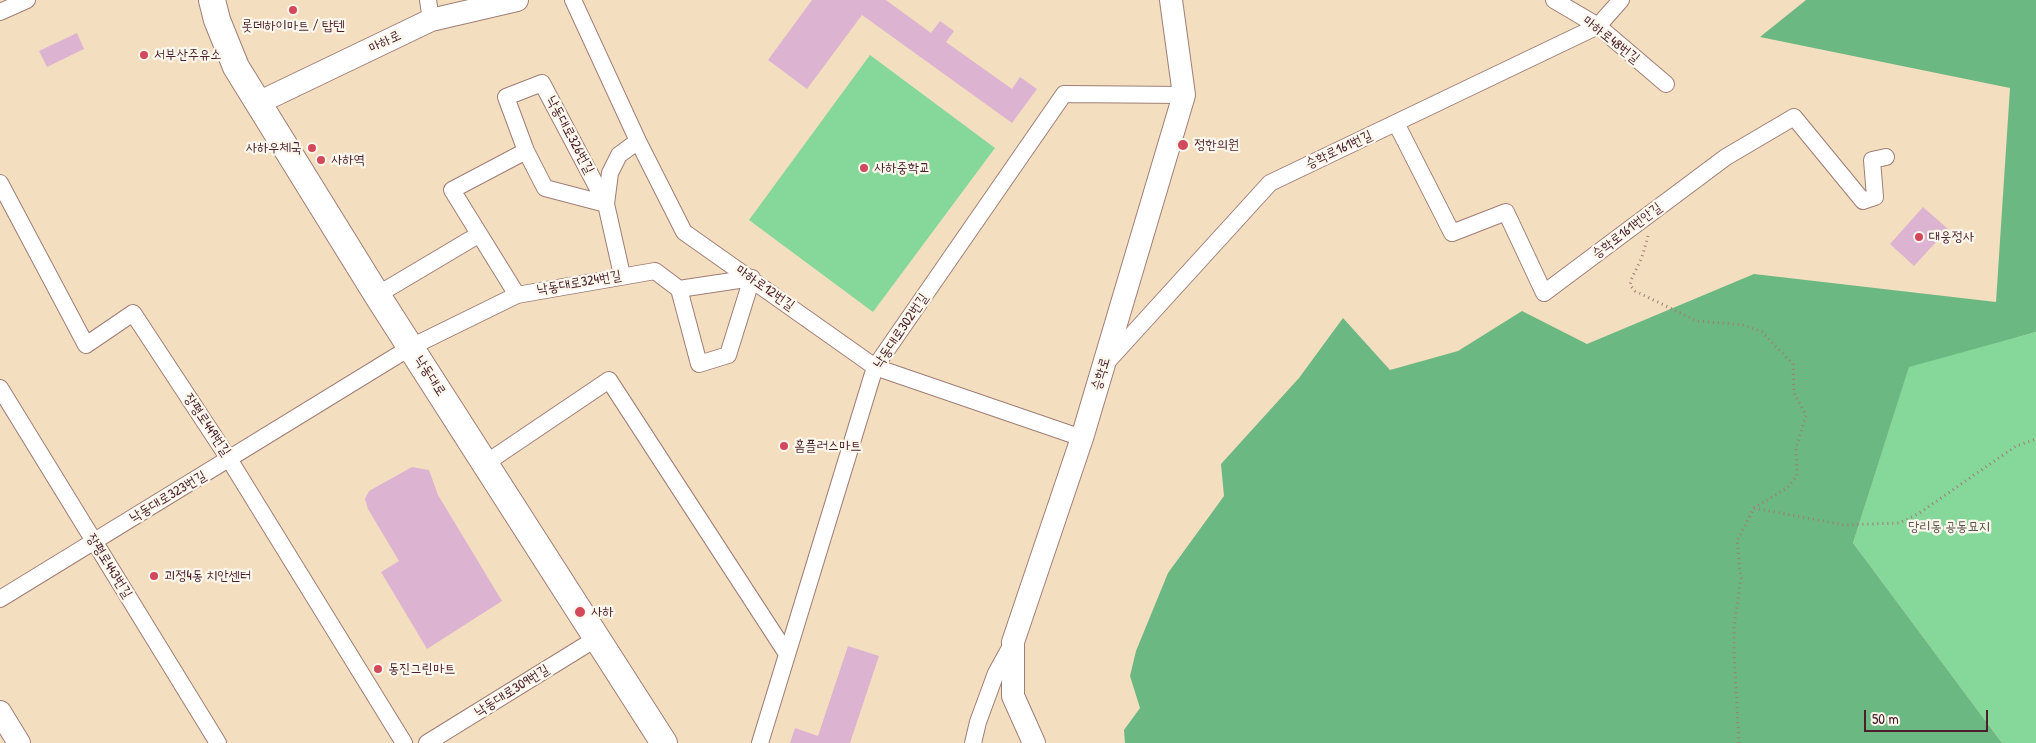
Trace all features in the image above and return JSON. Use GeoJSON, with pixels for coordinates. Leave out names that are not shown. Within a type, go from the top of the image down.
{"type":"FeatureCollection","features":[{"type":"Feature","properties":{"kind":"main road","name":"낙동대로"},"geometry":{"type":"LineString","coordinates":[[212,0],[217,20],[236,67],[260,102],[411,347],[664,743]]}},
{"type":"Feature","properties":{"kind":"street","name":"마하로"},"geometry":{"type":"LineString","coordinates":[[260,102],[430,10],[517,0]]}},
{"type":"Feature","properties":{"kind":"street","name":"마하로12번길"},"geometry":{"type":"LineString","coordinates":[[572,0],[638,141],[684,232],[752,278],[875,367],[1082,438]]}},
{"type":"Feature","properties":{"kind":"street","name":"승학로"},"geometry":{"type":"LineString","coordinates":[[1034,743],[1013,696],[1013,642],[1082,438],[1184,95],[1171,0]]}},
{"type":"Feature","properties":{"kind":"street","name":"마하로48번길"},"geometry":{"type":"LineString","coordinates":[[1554,0],[1598,26],[1666,84]]}},
{"type":"Feature","properties":{"kind":"street","name":"승학로161번길"},"geometry":{"type":"LineString","coordinates":[[1104,364],[1270,183],[1598,26],[1621,0]]}},
{"type":"Feature","properties":{"kind":"street"},"geometry":{"type":"LineString","coordinates":[[0,12],[23,1]]}},
{"type":"Feature","properties":{"kind":"street","name":"낙동대로326번길"},"geometry":{"type":"LineString","coordinates":[[526,151],[506,97],[542,83],[606,204]]}},
{"type":"Feature","properties":{"kind":"street","name":"낙동대로302번길"},"geometry":{"type":"LineString","coordinates":[[760,743],[875,367],[1064,94],[1184,95]]}},
{"type":"Feature","properties":{"kind":"street","name":"승학로161번안길"},"geometry":{"type":"LineString","coordinates":[[1396,123],[1452,234],[1506,212],[1544,293],[1726,157],[1794,117],[1863,201],[1875,197],[1872,160],[1886,157]]}},
{"type":"Feature","properties":{"kind":"street"},"geometry":{"type":"LineString","coordinates":[[622,275],[606,204],[610,173],[619,155],[638,141]]}},
{"type":"Feature","properties":{"kind":"street"},"geometry":{"type":"LineString","coordinates":[[517,295],[478,235],[452,190],[526,151],[545,188],[606,204]]}},
{"type":"Feature","properties":{"kind":"street","name":"장평로449번길"},"geometry":{"type":"LineString","coordinates":[[0,183],[86,345],[133,314],[230,460],[404,743]]}},
{"type":"Feature","properties":{"kind":"street"},"geometry":{"type":"LineString","coordinates":[[378,294],[478,235]]}},
{"type":"Feature","properties":{"kind":"street","name":"낙동대로324번길"},"geometry":{"type":"LineString","coordinates":[[411,347],[517,295],[622,275],[655,271],[679,289]]}},
{"type":"Feature","properties":{"kind":"street"},"geometry":{"type":"LineString","coordinates":[[752,278],[728,355],[699,364],[679,289],[752,278]]}},
{"type":"Feature","properties":{"kind":"street","name":"낙동대로323번길"},"geometry":{"type":"LineString","coordinates":[[0,599],[230,460],[411,347]]}},
{"type":"Feature","properties":{"kind":"street"},"geometry":{"type":"LineString","coordinates":[[486,463],[609,380],[788,654]]}},
{"type":"Feature","properties":{"kind":"street","name":"장평로443번길"},"geometry":{"type":"LineString","coordinates":[[0,388],[218,743]]}},
{"type":"Feature","properties":{"kind":"street","name":"낙동대로309번길"},"geometry":{"type":"LineString","coordinates":[[428,743],[597,638]]}},
{"type":"Feature","properties":{"kind":"street"},"geometry":{"type":"LineString","coordinates":[[973,743],[978,722],[996,673],[1013,642]]}},
{"type":"Feature","properties":{"kind":"street"},"geometry":{"type":"LineString","coordinates":[[0,712],[19,743]]}},
{"type":"Feature","properties":{"kind":"path"},"geometry":{"type":"LineString","coordinates":[[1624,233],[1648,236],[1642,257],[1630,285],[1636,291],[1697,321],[1754,327],[1775,344],[1793,364],[1794,393],[1806,416],[1796,448],[1797,476],[1787,488],[1754,508],[1737,541],[1741,578],[1734,628],[1734,653],[1739,743]]}},
{"type":"Feature","properties":{"kind":"path"},"geometry":{"type":"LineString","coordinates":[[1754,508],[1844,525],[1899,523],[1918,514],[2016,446],[2036,439]]}},
{"type":"Feature","properties":{"kind":"green space"},"geometry":{"type":"Polygon","coordinates":[[[1806,0],[2036,0],[2036,332],[1909,367],[1853,543],[2002,743],[1125,743],[1124,730],[1140,708],[1130,676],[1136,651],[1168,573],[1224,496],[1221,464],[1299,378],[1343,318],[1390,370],[1458,351],[1522,311],[1587,344],[1754,274],[1996,302],[2010,88],[1760,37],[1806,0]]]}},
{"type":"Feature","properties":{"kind":"green space"},"geometry":{"type":"Polygon","coordinates":[[[870,55],[995,148],[873,312],[749,220],[870,55]]]}},
{"type":"Feature","properties":{"kind":"green space","name":"당리동 공동묘지"},"geometry":{"type":"Polygon","coordinates":[[[2036,332],[2036,743],[2002,743],[1853,543],[1909,366],[2036,332]]]}},
{"type":"Feature","properties":{"kind":"building"},"geometry":{"type":"Polygon","coordinates":[[[812,0],[886,0],[931,33],[940,21],[954,31],[946,42],[1012,89],[1020,77],[1037,89],[1012,123],[862,15],[807,89],[768,60],[812,0]]]}},
{"type":"Feature","properties":{"kind":"building"},"geometry":{"type":"Polygon","coordinates":[[[77,33],[84,49],[47,67],[39,51],[77,33]]]}},
{"type":"Feature","properties":{"kind":"building","name":"대웅정사"},"geometry":{"type":"Polygon","coordinates":[[[1923,207],[1948,229],[1914,266],[1890,244],[1923,207]]]}},
{"type":"Feature","properties":{"kind":"building"},"geometry":{"type":"Polygon","coordinates":[[[412,467],[429,470],[438,495],[502,601],[427,649],[381,572],[399,561],[368,509],[365,499],[369,491],[412,467]]]}},
{"type":"Feature","properties":{"kind":"building"},"geometry":{"type":"Polygon","coordinates":[[[848,646],[879,656],[850,743],[790,743],[795,728],[818,736],[848,646]]]}},
{"type":"Feature","properties":{"kind":"place","name":"롯데하이마트 / 탑텐"},"geometry":{"type":"Point","coordinates":[293,10]}},
{"type":"Feature","properties":{"kind":"place","name":"서부산주유소"},"geometry":{"type":"Point","coordinates":[144,55]}},
{"type":"Feature","properties":{"kind":"place","name":"정한의원"},"geometry":{"type":"Point","coordinates":[1183,145]}},
{"type":"Feature","properties":{"kind":"place","name":"사하우체국"},"geometry":{"type":"Point","coordinates":[312,148]}},
{"type":"Feature","properties":{"kind":"place","name":"사하역"},"geometry":{"type":"Point","coordinates":[321,160]}},
{"type":"Feature","properties":{"kind":"place","name":"사하중학교"},"geometry":{"type":"Point","coordinates":[864,168]}},
{"type":"Feature","properties":{"kind":"place","name":"대웅정사"},"geometry":{"type":"Point","coordinates":[1919,237]}},
{"type":"Feature","properties":{"kind":"place","name":"홈플러스마트"},"geometry":{"type":"Point","coordinates":[784,446]}},
{"type":"Feature","properties":{"kind":"place","name":"괴정4동 치안센터"},"geometry":{"type":"Point","coordinates":[154,576]}},
{"type":"Feature","properties":{"kind":"place","name":"사하"},"geometry":{"type":"Point","coordinates":[580,612]}},
{"type":"Feature","properties":{"kind":"place","name":"동진그린마트"},"geometry":{"type":"Point","coordinates":[378,669]}}]}
